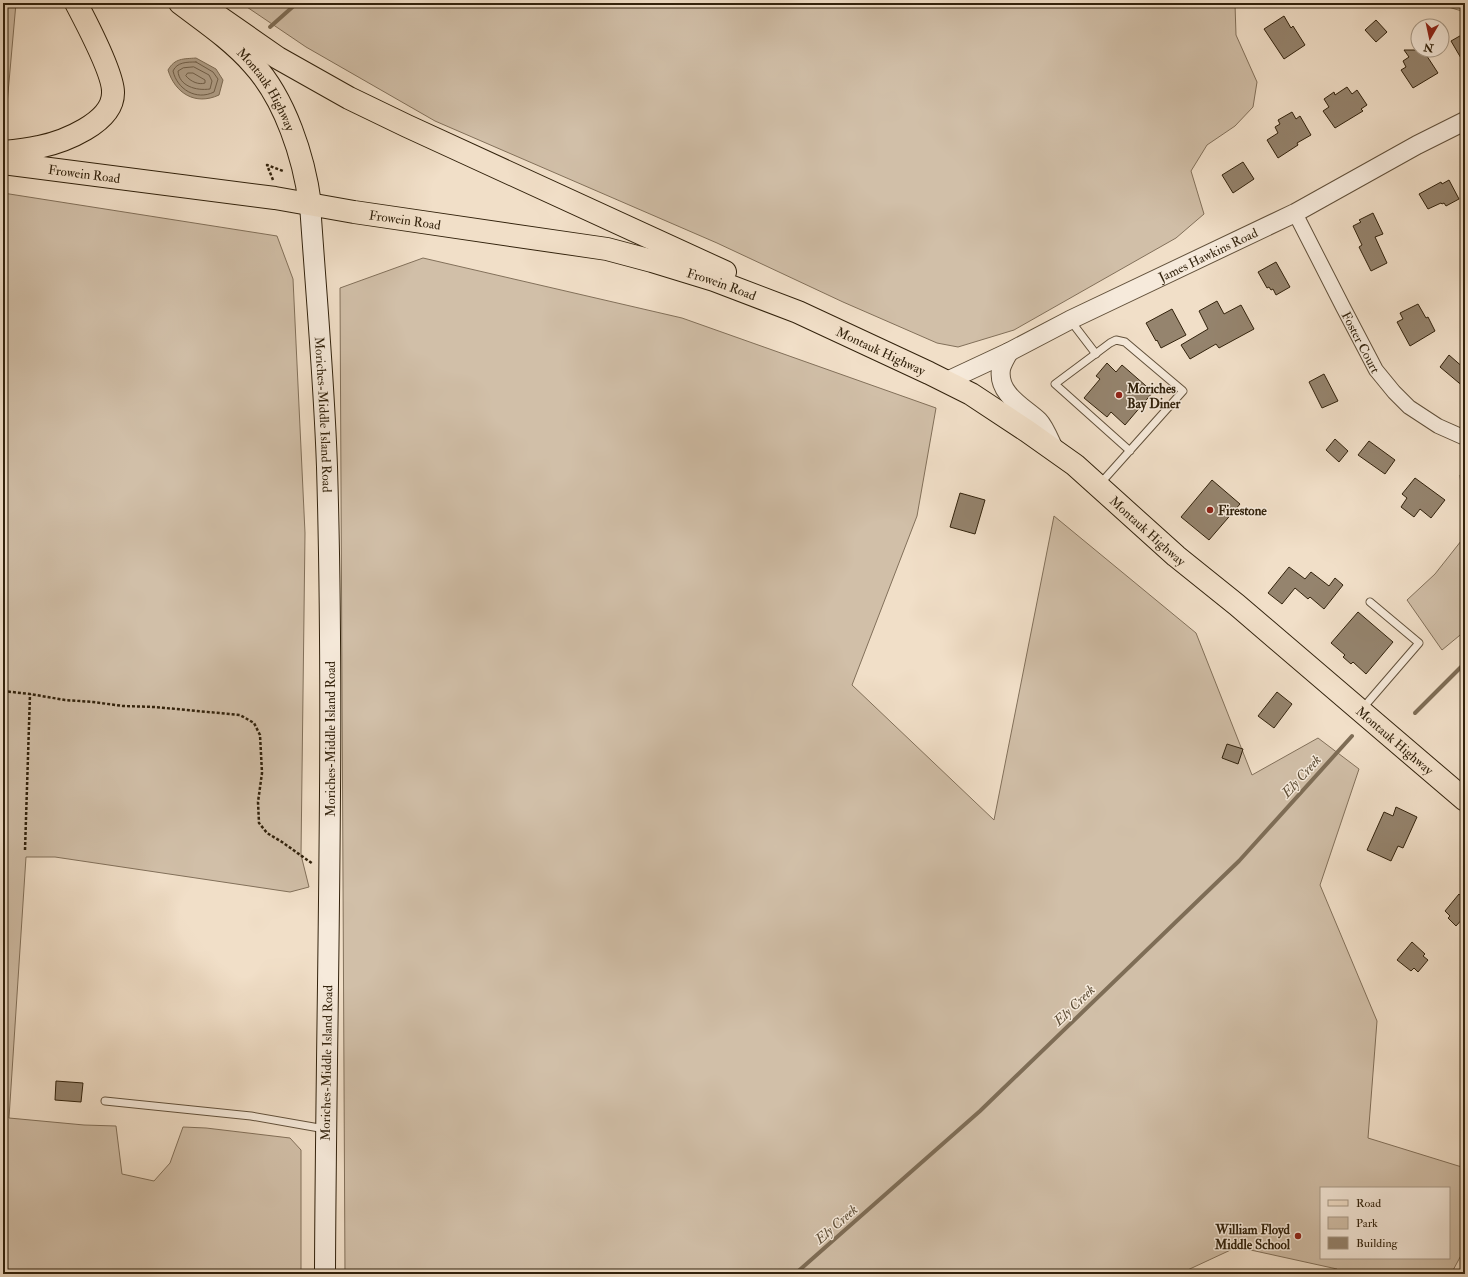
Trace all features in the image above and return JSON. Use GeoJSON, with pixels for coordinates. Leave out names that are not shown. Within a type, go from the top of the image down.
{"type":"FeatureCollection","features":[{"type":"Feature","properties":{"kind":"main road"},"geometry":{"type":"LineString","coordinates":[[3,152],[40,147],[63,139],[92,125],[109,107],[113,93],[110,79],[76,3]]}},
{"type":"Feature","properties":{"kind":"main road","name":"Montauk Highway"},"geometry":{"type":"LineString","coordinates":[[180,3],[228,39],[253,64],[267,82],[278,101],[293,136],[304,171],[310,204]]}},
{"type":"Feature","properties":{"kind":"main road"},"geometry":{"type":"LineString","coordinates":[[199,3],[271,53],[349,98],[712,265],[798,312]]}},
{"type":"Feature","properties":{"kind":"main road","name":"Frowein Road"},"geometry":{"type":"LineString","coordinates":[[3,163],[275,198],[607,249],[714,280],[798,312]]}},
{"type":"Feature","properties":{"kind":"main road","name":"Moriches-Middle Island Road"},"geometry":{"type":"LineString","coordinates":[[310,204],[324,397],[330,622],[330,801],[325,1274]]}},
{"type":"Feature","properties":{"kind":"main road","name":"Montauk Highway"},"geometry":{"type":"LineString","coordinates":[[798,312],[971,394],[1075,465],[1176,556],[1461,794]]}},
{"type":"Feature","properties":{"kind":"street","name":"James Hawkins Road"},"geometry":{"type":"LineString","coordinates":[[946,381],[1009,352],[1070,320],[1295,212],[1417,145],[1465,121]]}},
{"type":"Feature","properties":{"kind":"street","name":"Foster Court"},"geometry":{"type":"LineString","coordinates":[[1295,212],[1376,370],[1394,392],[1410,407],[1438,426],[1465,438]]}},
{"type":"Feature","properties":{"kind":"street"},"geometry":{"type":"LineString","coordinates":[[1009,352],[1001,368],[1001,380],[1007,392],[1019,406],[1040,422],[1055,451]]}},
{"type":"Feature","properties":{"kind":"lane"},"geometry":{"type":"LineString","coordinates":[[1070,320],[1096,354]]}},
{"type":"Feature","properties":{"kind":"lane"},"geometry":{"type":"LineString","coordinates":[[1098,486],[1130,451],[1183,391],[1125,342],[1116,340],[1055,384],[1130,451]]}},
{"type":"Feature","properties":{"kind":"lane"},"geometry":{"type":"LineString","coordinates":[[1361,711],[1419,643],[1370,602]]}},
{"type":"Feature","properties":{"kind":"lane"},"geometry":{"type":"LineString","coordinates":[[105,1101],[252,1116],[326,1129]]}},
{"type":"Feature","properties":{"kind":"path"},"geometry":{"type":"LineString","coordinates":[[274,180],[267,165],[283,171]]}},
{"type":"Feature","properties":{"kind":"path"},"geometry":{"type":"LineString","coordinates":[[3,691],[65,700],[123,706],[155,707],[240,715],[254,723],[260,735],[262,773],[258,802],[259,823],[266,833],[282,842],[318,867]]}},
{"type":"Feature","properties":{"kind":"path"},"geometry":{"type":"LineString","coordinates":[[25,850],[30,694]]}},
{"type":"Feature","properties":{"kind":"green space"},"geometry":{"type":"Polygon","coordinates":[[[3,3],[16,3],[5,127],[3,128],[3,3]]]}},
{"type":"Feature","properties":{"kind":"green space"},"geometry":{"type":"Polygon","coordinates":[[[241,3],[1237,3],[1235,4],[1236,35],[1257,82],[1253,107],[1235,126],[1207,145],[1191,171],[1204,214],[1176,238],[1014,330],[958,347],[937,343],[843,302],[717,243],[435,121],[306,47],[241,3]]]}},
{"type":"Feature","properties":{"kind":"green space"},"geometry":{"type":"Polygon","coordinates":[[[1435,3],[1460,3],[1465,5],[1465,12],[1435,3]]]}},
{"type":"Feature","properties":{"kind":"green space"},"geometry":{"type":"Polygon","coordinates":[[[3,193],[277,236],[293,279],[305,533],[301,855],[309,887],[290,892],[55,857],[26,857],[9,1118],[84,1125],[116,1126],[122,1174],[154,1181],[170,1163],[183,1127],[206,1128],[290,1138],[301,1150],[301,1274],[3,1274],[3,193]]]}},
{"type":"Feature","properties":{"kind":"green space"},"geometry":{"type":"Polygon","coordinates":[[[423,258],[682,318],[936,408],[917,516],[852,685],[994,820],[1054,516],[1196,633],[1252,775],[1318,738],[1359,769],[1320,885],[1377,1021],[1368,1138],[1465,1168],[1465,1248],[1451,1274],[1338,1274],[1337,1269],[1237,1247],[1179,1274],[345,1274],[340,288],[423,258]]]}},
{"type":"Feature","properties":{"kind":"green space"},"geometry":{"type":"Polygon","coordinates":[[[1465,474],[1465,528],[1460,475],[1465,474]]]}},
{"type":"Feature","properties":{"kind":"green space"},"geometry":{"type":"Polygon","coordinates":[[[1465,536],[1465,631],[1442,650],[1407,600],[1435,574],[1465,536]]]}},
{"type":"Feature","properties":{"kind":"water"},"geometry":{"type":"Polygon","coordinates":[[[196,58],[216,69],[223,80],[219,95],[202,99],[194,98],[181,91],[171,78],[168,70],[174,63],[180,60],[196,58]]]}},
{"type":"Feature","properties":{"kind":"building"},"geometry":{"type":"Polygon","coordinates":[[[1284,16],[1291,28],[1293,26],[1305,45],[1284,59],[1264,29],[1284,16]]]}},
{"type":"Feature","properties":{"kind":"building"},"geometry":{"type":"Polygon","coordinates":[[[1376,20],[1387,32],[1376,42],[1365,30],[1376,20]]]}},
{"type":"Feature","properties":{"kind":"building"},"geometry":{"type":"Polygon","coordinates":[[[1465,33],[1465,65],[1451,41],[1465,33]]]}},
{"type":"Feature","properties":{"kind":"building"},"geometry":{"type":"Polygon","coordinates":[[[1404,50],[1410,50],[1410,58],[1428,58],[1438,73],[1413,88],[1401,70],[1406,67],[1403,61],[1409,57],[1404,50]]]}},
{"type":"Feature","properties":{"kind":"building"},"geometry":{"type":"Polygon","coordinates":[[[1347,87],[1352,94],[1357,90],[1367,105],[1361,109],[1363,111],[1335,128],[1323,111],[1329,107],[1324,99],[1334,92],[1335,95],[1347,87]]]}},
{"type":"Feature","properties":{"kind":"building"},"geometry":{"type":"Polygon","coordinates":[[[1292,112],[1296,119],[1300,116],[1311,135],[1297,143],[1298,145],[1278,158],[1267,140],[1278,133],[1275,127],[1280,124],[1278,120],[1292,112]]]}},
{"type":"Feature","properties":{"kind":"building"},"geometry":{"type":"Polygon","coordinates":[[[1243,162],[1254,179],[1233,193],[1222,175],[1243,162]]]}},
{"type":"Feature","properties":{"kind":"building"},"geometry":{"type":"Polygon","coordinates":[[[1449,180],[1459,199],[1446,206],[1444,203],[1441,203],[1428,209],[1419,194],[1441,182],[1442,184],[1449,180]]]}},
{"type":"Feature","properties":{"kind":"building"},"geometry":{"type":"Polygon","coordinates":[[[1373,213],[1383,234],[1375,237],[1387,263],[1371,271],[1359,247],[1362,245],[1353,226],[1361,222],[1359,220],[1373,213]]]}},
{"type":"Feature","properties":{"kind":"building"},"geometry":{"type":"Polygon","coordinates":[[[1276,262],[1290,287],[1276,295],[1273,289],[1271,290],[1269,287],[1267,288],[1258,272],[1276,262]]]}},
{"type":"Feature","properties":{"kind":"building"},"geometry":{"type":"Polygon","coordinates":[[[1217,301],[1224,314],[1241,305],[1254,329],[1219,348],[1216,344],[1190,359],[1181,345],[1208,329],[1199,311],[1217,301]]]}},
{"type":"Feature","properties":{"kind":"building"},"geometry":{"type":"Polygon","coordinates":[[[1418,304],[1426,318],[1428,317],[1435,331],[1410,346],[1397,322],[1403,319],[1400,313],[1418,304]]]}},
{"type":"Feature","properties":{"kind":"building"},"geometry":{"type":"Polygon","coordinates":[[[1172,309],[1186,335],[1161,348],[1146,323],[1172,309]]]}},
{"type":"Feature","properties":{"kind":"building"},"geometry":{"type":"Polygon","coordinates":[[[1449,355],[1465,369],[1465,388],[1440,367],[1449,355]]]}},
{"type":"Feature","properties":{"kind":"building","name":"Moriches Bay Diner"},"geometry":{"type":"Polygon","coordinates":[[[1107,363],[1116,372],[1122,365],[1153,392],[1125,425],[1111,412],[1107,417],[1084,398],[1100,379],[1096,376],[1107,363]]]}},
{"type":"Feature","properties":{"kind":"building"},"geometry":{"type":"Polygon","coordinates":[[[1324,374],[1338,401],[1322,408],[1309,382],[1324,374]]]}},
{"type":"Feature","properties":{"kind":"building"},"geometry":{"type":"Polygon","coordinates":[[[1335,439],[1348,451],[1339,462],[1326,450],[1335,439]]]}},
{"type":"Feature","properties":{"kind":"building"},"geometry":{"type":"Polygon","coordinates":[[[1369,441],[1395,460],[1385,474],[1358,455],[1369,441]]]}},
{"type":"Feature","properties":{"kind":"building"},"geometry":{"type":"Polygon","coordinates":[[[1415,478],[1445,500],[1431,518],[1420,509],[1414,517],[1401,507],[1407,498],[1402,494],[1415,478]]]}},
{"type":"Feature","properties":{"kind":"building","name":"Firestone"},"geometry":{"type":"Polygon","coordinates":[[[1212,480],[1240,504],[1209,540],[1181,517],[1212,480]]]}},
{"type":"Feature","properties":{"kind":"building"},"geometry":{"type":"Polygon","coordinates":[[[960,493],[985,500],[975,534],[950,527],[960,493]]]}},
{"type":"Feature","properties":{"kind":"building"},"geometry":{"type":"Polygon","coordinates":[[[1289,567],[1305,579],[1311,572],[1329,586],[1335,578],[1343,585],[1324,609],[1310,597],[1308,599],[1295,588],[1282,604],[1268,593],[1289,567]]]}},
{"type":"Feature","properties":{"kind":"building"},"geometry":{"type":"Polygon","coordinates":[[[1358,612],[1393,642],[1366,674],[1353,662],[1351,664],[1343,657],[1345,655],[1331,643],[1358,612]]]}},
{"type":"Feature","properties":{"kind":"building"},"geometry":{"type":"Polygon","coordinates":[[[1277,692],[1292,704],[1274,728],[1258,716],[1277,692]]]}},
{"type":"Feature","properties":{"kind":"building"},"geometry":{"type":"Polygon","coordinates":[[[1227,744],[1243,749],[1238,764],[1222,758],[1227,744]]]}},
{"type":"Feature","properties":{"kind":"building"},"geometry":{"type":"Polygon","coordinates":[[[1396,807],[1417,817],[1403,848],[1398,846],[1391,861],[1367,850],[1384,812],[1393,816],[1396,807]]]}},
{"type":"Feature","properties":{"kind":"building"},"geometry":{"type":"Polygon","coordinates":[[[1459,894],[1465,900],[1465,916],[1456,926],[1448,918],[1450,916],[1445,911],[1459,894]]]}},
{"type":"Feature","properties":{"kind":"building"},"geometry":{"type":"Polygon","coordinates":[[[1412,942],[1425,954],[1423,956],[1428,960],[1418,972],[1414,968],[1411,971],[1397,960],[1412,942]]]}},
{"type":"Feature","properties":{"kind":"building"},"geometry":{"type":"Polygon","coordinates":[[[56,1081],[83,1083],[81,1102],[55,1100],[56,1081]]]}},
{"type":"Feature","properties":{"kind":"waterway"},"geometry":{"type":"LineString","coordinates":[[270,27],[297,3]]}},
{"type":"Feature","properties":{"kind":"waterway","name":"Ely Creek"},"geometry":{"type":"LineString","coordinates":[[1415,713],[1465,663]]}},
{"type":"Feature","properties":{"kind":"waterway","name":"Ely Creek"},"geometry":{"type":"LineString","coordinates":[[795,1274],[980,1111],[1239,861],[1352,736]]}},
{"type":"Feature","properties":{"kind":"place","name":"Moriches Bay Diner"},"geometry":{"type":"Point","coordinates":[1119,395]}},
{"type":"Feature","properties":{"kind":"place","name":"Firestone"},"geometry":{"type":"Point","coordinates":[1210,510]}},
{"type":"Feature","properties":{"kind":"place","name":"William Floyd Middle School"},"geometry":{"type":"Point","coordinates":[1298,1236]}}]}
